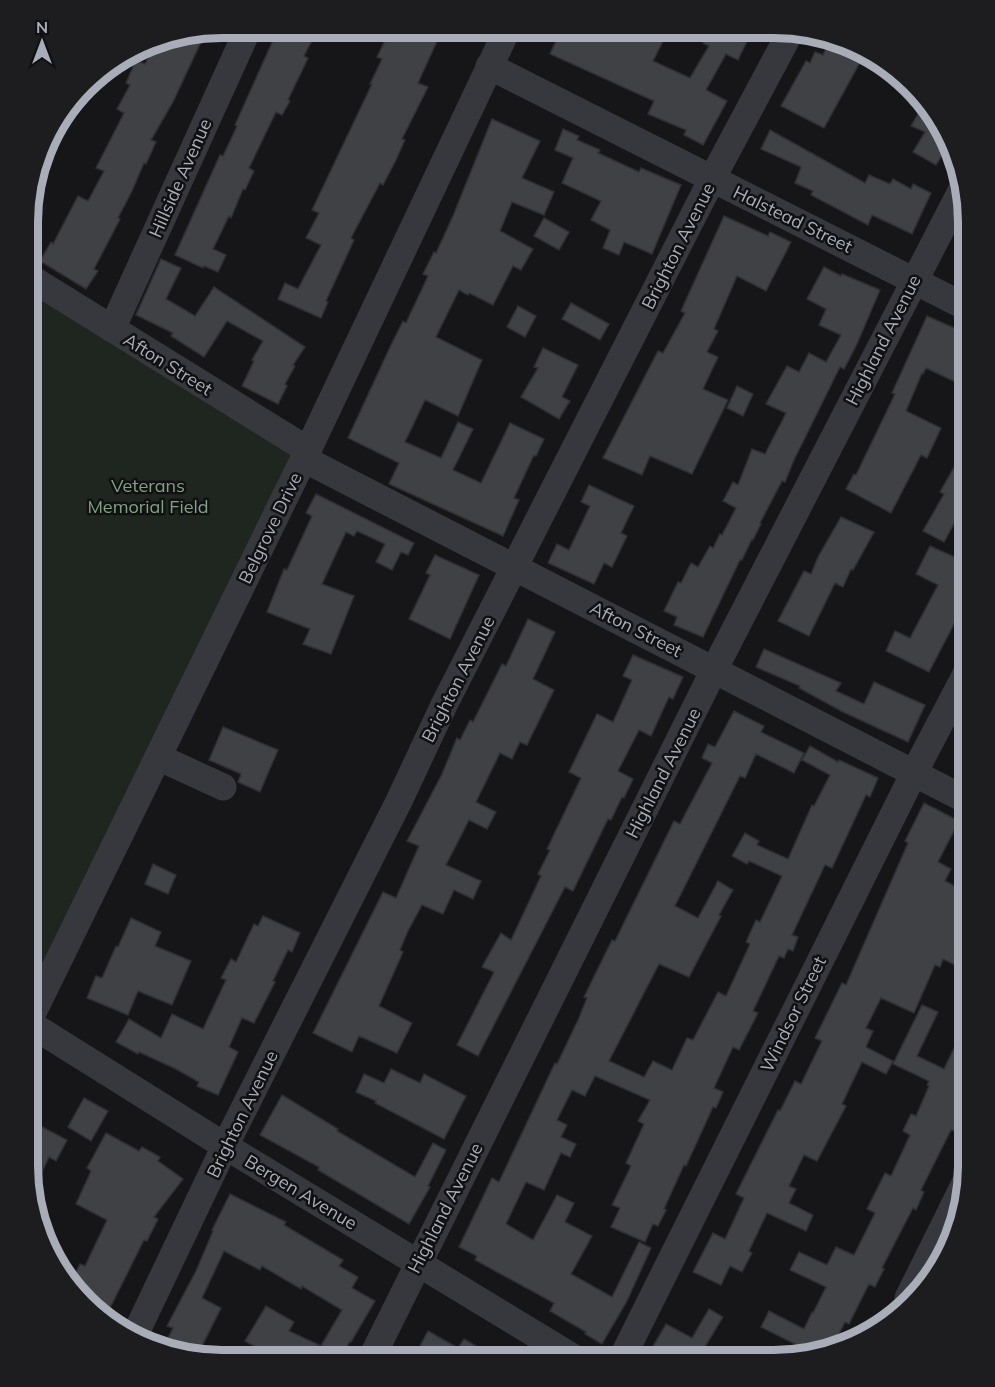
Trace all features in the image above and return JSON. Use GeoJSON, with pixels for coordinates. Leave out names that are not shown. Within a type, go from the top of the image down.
{"type":"FeatureCollection","features":[{"type":"Feature","properties":{"kind":"street","name":"Hillside Avenue"},"geometry":{"type":"LineString","coordinates":[[112,329],[244,37]]}},
{"type":"Feature","properties":{"kind":"street","name":"Belgrove Drive"},"geometry":{"type":"LineString","coordinates":[[38,1003],[306,454],[504,37]]}},
{"type":"Feature","properties":{"kind":"street","name":"Brighton Avenue"},"geometry":{"type":"LineString","coordinates":[[138,1330],[225,1146],[515,567],[712,179],[787,38]]}},
{"type":"Feature","properties":{"kind":"street","name":"Halstead Street"},"geometry":{"type":"LineString","coordinates":[[489,66],[958,303]]}},
{"type":"Feature","properties":{"kind":"street","name":"Highland Avenue"},"geometry":{"type":"LineString","coordinates":[[375,1350],[714,670],[956,200]]}},
{"type":"Feature","properties":{"kind":"street","name":"Afton Street"},"geometry":{"type":"LineString","coordinates":[[38,283],[306,454],[515,567],[957,796]]}},
{"type":"Feature","properties":{"kind":"street","name":"Windsor Street"},"geometry":{"type":"LineString","coordinates":[[626,1350],[958,690]]}},
{"type":"Feature","properties":{"kind":"street"},"geometry":{"type":"LineString","coordinates":[[158,757],[223,787]]}},
{"type":"Feature","properties":{"kind":"street","name":"Bergen Avenue"},"geometry":{"type":"LineString","coordinates":[[38,1029],[561,1350]]}},
{"type":"Feature","properties":{"kind":"street"},"geometry":{"type":"LineString","coordinates":[[916,1281],[952,1210]]}},
{"type":"Feature","properties":{"kind":"green space","name":"Veterans Memorial Field"},"geometry":{"type":"Polygon","coordinates":[[[38,284],[302,447],[38,1008],[38,284]]]}},
{"type":"Feature","properties":{"kind":"building"},"geometry":{"type":"Polygon","coordinates":[[[275,37],[314,37],[304,56],[308,58],[288,100],[290,101],[282,115],[276,112],[249,168],[254,171],[213,249],[226,255],[218,272],[175,255],[220,155],[223,156],[237,126],[235,125],[275,37]]]}},
{"type":"Feature","properties":{"kind":"building"},"geometry":{"type":"Polygon","coordinates":[[[387,37],[439,37],[418,83],[428,87],[402,139],[405,140],[396,160],[383,185],[380,183],[351,238],[354,240],[326,301],[328,302],[321,318],[278,299],[285,283],[298,289],[321,245],[306,238],[319,213],[312,210],[372,84],[370,84],[382,59],[377,57],[387,37]]]}},
{"type":"Feature","properties":{"kind":"building"},"geometry":{"type":"Polygon","coordinates":[[[558,37],[665,37],[653,61],[690,78],[709,46],[703,43],[706,37],[739,37],[747,41],[738,60],[726,54],[706,90],[727,101],[703,145],[684,135],[686,130],[648,114],[654,101],[550,54],[558,37]]]}},
{"type":"Feature","properties":{"kind":"building"},"geometry":{"type":"Polygon","coordinates":[[[203,39],[173,102],[151,140],[156,142],[94,269],[98,271],[86,289],[40,261],[51,242],[53,244],[78,196],[88,201],[104,171],[96,168],[124,113],[117,109],[130,85],[126,83],[136,60],[145,64],[152,51],[203,39]]]}},
{"type":"Feature","properties":{"kind":"building"},"geometry":{"type":"Polygon","coordinates":[[[827,46],[861,60],[824,128],[781,106],[806,61],[810,63],[815,52],[823,55],[827,46]]]}},
{"type":"Feature","properties":{"kind":"building"},"geometry":{"type":"Polygon","coordinates":[[[920,111],[939,140],[944,152],[936,165],[913,152],[925,132],[911,126],[920,111]]]}},
{"type":"Feature","properties":{"kind":"building"},"geometry":{"type":"Polygon","coordinates":[[[492,119],[540,141],[522,178],[554,192],[544,215],[512,202],[500,231],[533,249],[521,270],[513,266],[493,305],[459,290],[436,337],[482,360],[458,416],[425,400],[405,442],[441,458],[458,422],[473,429],[453,470],[481,483],[510,423],[544,439],[514,498],[519,500],[503,536],[389,484],[399,463],[348,438],[391,345],[403,321],[406,323],[428,276],[423,274],[434,252],[436,253],[453,216],[492,119]]]}},
{"type":"Feature","properties":{"kind":"building"},"geometry":{"type":"Polygon","coordinates":[[[563,129],[579,136],[577,140],[600,150],[598,153],[639,172],[641,168],[681,185],[652,254],[624,242],[619,255],[603,248],[610,230],[591,220],[601,201],[562,183],[573,158],[555,150],[563,129]]]}},
{"type":"Feature","properties":{"kind":"building"},"geometry":{"type":"Polygon","coordinates":[[[770,130],[865,183],[869,175],[890,184],[893,179],[911,189],[913,184],[931,193],[912,234],[872,215],[868,225],[811,195],[813,191],[795,183],[801,167],[761,149],[770,130]]]}},
{"type":"Feature","properties":{"kind":"building"},"geometry":{"type":"Polygon","coordinates":[[[724,216],[768,236],[770,232],[791,242],[766,291],[737,276],[714,329],[718,331],[707,352],[718,357],[703,389],[728,400],[692,474],[650,456],[642,475],[603,458],[658,351],[663,353],[685,313],[681,311],[724,216]]]}},
{"type":"Feature","properties":{"kind":"building"},"geometry":{"type":"Polygon","coordinates":[[[544,218],[569,232],[559,250],[534,236],[544,218]]]}},
{"type":"Feature","properties":{"kind":"building"},"geometry":{"type":"Polygon","coordinates":[[[161,259],[181,268],[166,299],[195,316],[214,287],[305,347],[293,365],[295,366],[278,404],[242,386],[254,361],[252,360],[263,341],[227,321],[204,357],[171,336],[173,333],[136,315],[161,259]]]}},
{"type":"Feature","properties":{"kind":"building"},"geometry":{"type":"Polygon","coordinates":[[[824,267],[841,276],[842,274],[880,290],[857,344],[844,369],[840,367],[785,482],[782,481],[753,540],[740,560],[703,637],[674,625],[677,617],[664,611],[678,582],[681,583],[691,563],[698,567],[710,546],[713,548],[720,534],[722,535],[736,508],[723,501],[733,482],[738,485],[752,449],[765,454],[786,413],[766,404],[787,366],[799,372],[809,353],[826,362],[841,335],[819,325],[826,309],[807,299],[824,267]]]}},
{"type":"Feature","properties":{"kind":"building"},"geometry":{"type":"Polygon","coordinates":[[[571,303],[609,324],[600,340],[562,319],[571,303]]]}},
{"type":"Feature","properties":{"kind":"building"},"geometry":{"type":"Polygon","coordinates":[[[518,306],[536,316],[525,337],[507,327],[518,306]]]}},
{"type":"Feature","properties":{"kind":"building"},"geometry":{"type":"Polygon","coordinates":[[[927,316],[958,330],[958,383],[926,368],[906,411],[941,428],[927,458],[921,455],[891,513],[846,489],[854,474],[856,475],[895,394],[892,393],[927,316]]]}},
{"type":"Feature","properties":{"kind":"building"},"geometry":{"type":"Polygon","coordinates":[[[543,348],[578,365],[562,397],[570,401],[559,419],[521,397],[538,368],[534,367],[543,348]]]}},
{"type":"Feature","properties":{"kind":"building"},"geometry":{"type":"Polygon","coordinates":[[[737,386],[753,394],[743,416],[727,408],[737,386]]]}},
{"type":"Feature","properties":{"kind":"building"},"geometry":{"type":"Polygon","coordinates":[[[958,461],[958,523],[955,522],[944,542],[923,531],[944,494],[940,492],[958,461]]]}},
{"type":"Feature","properties":{"kind":"building"},"geometry":{"type":"Polygon","coordinates":[[[589,485],[634,506],[621,533],[627,536],[612,567],[604,563],[594,584],[548,563],[557,544],[569,550],[590,506],[581,502],[589,485]]]}},
{"type":"Feature","properties":{"kind":"building"},"geometry":{"type":"Polygon","coordinates":[[[316,494],[414,543],[408,555],[401,552],[392,570],[376,562],[385,544],[357,531],[354,536],[346,532],[322,584],[354,596],[331,654],[303,644],[310,629],[267,612],[284,569],[287,570],[312,516],[306,513],[316,494]]]}},
{"type":"Feature","properties":{"kind":"building"},"geometry":{"type":"Polygon","coordinates":[[[841,517],[874,532],[853,570],[851,569],[843,587],[835,583],[809,636],[778,621],[804,571],[811,574],[841,517]]]}},
{"type":"Feature","properties":{"kind":"building"},"geometry":{"type":"Polygon","coordinates":[[[930,546],[958,558],[958,617],[929,672],[886,651],[895,631],[910,638],[938,585],[916,574],[930,546]]]}},
{"type":"Feature","properties":{"kind":"building"},"geometry":{"type":"Polygon","coordinates":[[[435,555],[479,575],[450,639],[409,619],[430,575],[426,573],[435,555]]]}},
{"type":"Feature","properties":{"kind":"building"},"geometry":{"type":"Polygon","coordinates":[[[528,619],[555,632],[533,679],[554,690],[527,745],[520,742],[512,759],[500,753],[476,802],[496,812],[487,829],[469,820],[446,865],[481,881],[473,899],[454,890],[443,914],[422,905],[408,931],[400,950],[403,952],[379,1006],[412,1023],[397,1053],[359,1036],[352,1052],[313,1033],[383,892],[396,898],[419,846],[407,841],[442,774],[457,738],[460,740],[470,720],[473,722],[502,664],[506,666],[528,619]]]}},
{"type":"Feature","properties":{"kind":"building"},"geometry":{"type":"Polygon","coordinates":[[[764,649],[841,683],[836,691],[864,704],[874,682],[925,705],[908,742],[843,712],[799,688],[800,686],[756,667],[764,649]]]}},
{"type":"Feature","properties":{"kind":"building"},"geometry":{"type":"Polygon","coordinates":[[[633,655],[683,677],[673,699],[669,697],[651,736],[639,730],[618,771],[633,779],[624,798],[622,797],[611,820],[608,819],[573,891],[565,887],[478,1056],[457,1045],[494,972],[482,967],[501,933],[511,940],[541,876],[538,874],[550,850],[547,849],[581,778],[569,772],[597,714],[613,722],[632,680],[623,676],[633,655]]]}},
{"type":"Feature","properties":{"kind":"building"},"geometry":{"type":"Polygon","coordinates":[[[734,711],[764,726],[761,732],[804,753],[794,773],[756,754],[745,778],[740,776],[675,906],[698,918],[718,881],[733,890],[689,977],[659,964],[609,1061],[644,1077],[653,1061],[672,1070],[687,1038],[693,1040],[718,992],[726,996],[750,944],[746,942],[756,920],[760,922],[782,876],[749,861],[747,864],[732,856],[745,833],[759,841],[757,845],[788,859],[812,805],[814,806],[830,775],[802,760],[810,746],[838,762],[839,760],[878,778],[870,797],[866,795],[832,868],[825,865],[792,935],[798,937],[793,951],[788,949],[784,958],[779,956],[753,1011],[758,1013],[739,1050],[733,1047],[714,1088],[723,1092],[716,1108],[713,1107],[686,1166],[684,1165],[658,1226],[653,1224],[645,1242],[611,1227],[620,1208],[612,1205],[631,1166],[626,1163],[644,1124],[638,1121],[650,1100],[595,1076],[585,1096],[572,1090],[557,1120],[567,1125],[561,1137],[576,1144],[570,1157],[561,1153],[544,1190],[526,1182],[506,1224],[533,1240],[557,1195],[574,1203],[565,1222],[592,1236],[571,1274],[612,1297],[639,1242],[651,1248],[627,1301],[602,1344],[550,1311],[554,1303],[475,1260],[477,1256],[459,1247],[492,1178],[499,1182],[555,1063],[557,1064],[579,1018],[587,998],[584,997],[612,940],[615,941],[674,821],[680,824],[712,763],[702,758],[708,744],[715,747],[734,711]]]}},
{"type":"Feature","properties":{"kind":"building"},"geometry":{"type":"Polygon","coordinates":[[[223,727],[278,750],[260,792],[238,782],[241,774],[209,760],[223,727]]]}},
{"type":"Feature","properties":{"kind":"building"},"geometry":{"type":"Polygon","coordinates":[[[924,803],[957,820],[938,862],[951,869],[945,881],[957,887],[957,966],[943,959],[940,967],[935,965],[914,1013],[881,998],[866,1028],[873,1031],[866,1047],[893,1061],[886,1074],[862,1062],[842,1104],[846,1106],[817,1161],[804,1155],[789,1186],[796,1189],[789,1203],[813,1215],[806,1231],[767,1213],[742,1272],[730,1266],[721,1285],[693,1272],[713,1233],[725,1239],[744,1198],[736,1194],[778,1110],[780,1111],[795,1081],[801,1084],[822,1041],[815,1038],[842,983],[846,985],[908,843],[905,841],[924,803]]]}},
{"type":"Feature","properties":{"kind":"building"},"geometry":{"type":"Polygon","coordinates":[[[153,864],[176,875],[168,894],[145,884],[153,864]]]}},
{"type":"Feature","properties":{"kind":"building"},"geometry":{"type":"Polygon","coordinates":[[[263,916],[300,933],[292,952],[288,950],[254,1023],[242,1018],[229,1047],[238,1052],[218,1095],[197,1086],[199,1082],[176,1069],[139,1052],[138,1054],[116,1042],[129,1019],[161,1038],[172,1014],[203,1029],[226,980],[221,978],[231,959],[236,962],[254,924],[258,926],[263,916]]]}},
{"type":"Feature","properties":{"kind":"building"},"geometry":{"type":"Polygon","coordinates":[[[131,918],[161,932],[155,946],[191,961],[172,1005],[138,991],[128,1015],[87,998],[96,976],[102,978],[131,918]]]}},
{"type":"Feature","properties":{"kind":"building"},"geometry":{"type":"Polygon","coordinates":[[[922,1005],[938,1012],[917,1056],[944,1069],[957,1042],[957,1124],[954,1131],[951,1130],[921,1190],[924,1192],[916,1210],[913,1208],[882,1268],[884,1269],[875,1287],[869,1284],[849,1324],[845,1322],[837,1338],[798,1348],[799,1346],[761,1327],[769,1311],[804,1329],[813,1313],[826,1287],[790,1270],[799,1252],[827,1265],[836,1247],[854,1255],[875,1213],[867,1209],[885,1173],[891,1176],[910,1135],[903,1131],[911,1114],[916,1116],[929,1086],[927,1085],[929,1081],[893,1064],[922,1005]]]}},
{"type":"Feature","properties":{"kind":"building"},"geometry":{"type":"Polygon","coordinates":[[[391,1069],[420,1083],[424,1074],[466,1096],[444,1139],[356,1092],[364,1074],[384,1083],[391,1069]]]}},
{"type":"Feature","properties":{"kind":"building"},"geometry":{"type":"Polygon","coordinates":[[[282,1095],[415,1177],[433,1143],[446,1150],[428,1186],[430,1187],[409,1224],[318,1170],[319,1167],[260,1135],[282,1095]]]}},
{"type":"Feature","properties":{"kind":"building"},"geometry":{"type":"Polygon","coordinates":[[[84,1098],[108,1111],[91,1141],[68,1127],[84,1098]]]}},
{"type":"Feature","properties":{"kind":"building"},"geometry":{"type":"Polygon","coordinates":[[[38,1125],[67,1140],[56,1161],[49,1157],[39,1179],[38,1125]]]}},
{"type":"Feature","properties":{"kind":"building"},"geometry":{"type":"Polygon","coordinates":[[[106,1133],[139,1151],[142,1147],[160,1157],[158,1161],[183,1179],[154,1217],[158,1219],[147,1241],[144,1240],[109,1310],[83,1287],[74,1275],[80,1264],[85,1266],[107,1220],[76,1204],[91,1171],[87,1168],[106,1133]]]}},
{"type":"Feature","properties":{"kind":"building"},"geometry":{"type":"Polygon","coordinates":[[[230,1194],[286,1222],[284,1225],[343,1260],[339,1266],[358,1277],[352,1288],[375,1301],[345,1350],[260,1350],[245,1341],[266,1306],[294,1322],[289,1331],[321,1346],[342,1310],[262,1266],[260,1270],[224,1251],[202,1298],[221,1308],[201,1348],[166,1341],[173,1328],[167,1326],[196,1271],[212,1230],[230,1194]]]}},
{"type":"Feature","properties":{"kind":"building"},"geometry":{"type":"Polygon","coordinates":[[[709,1309],[723,1317],[703,1350],[651,1350],[666,1324],[692,1338],[709,1309]]]}},
{"type":"Feature","properties":{"kind":"building"},"geometry":{"type":"Polygon","coordinates":[[[428,1331],[458,1348],[464,1339],[483,1350],[418,1350],[428,1331]]]}}]}
